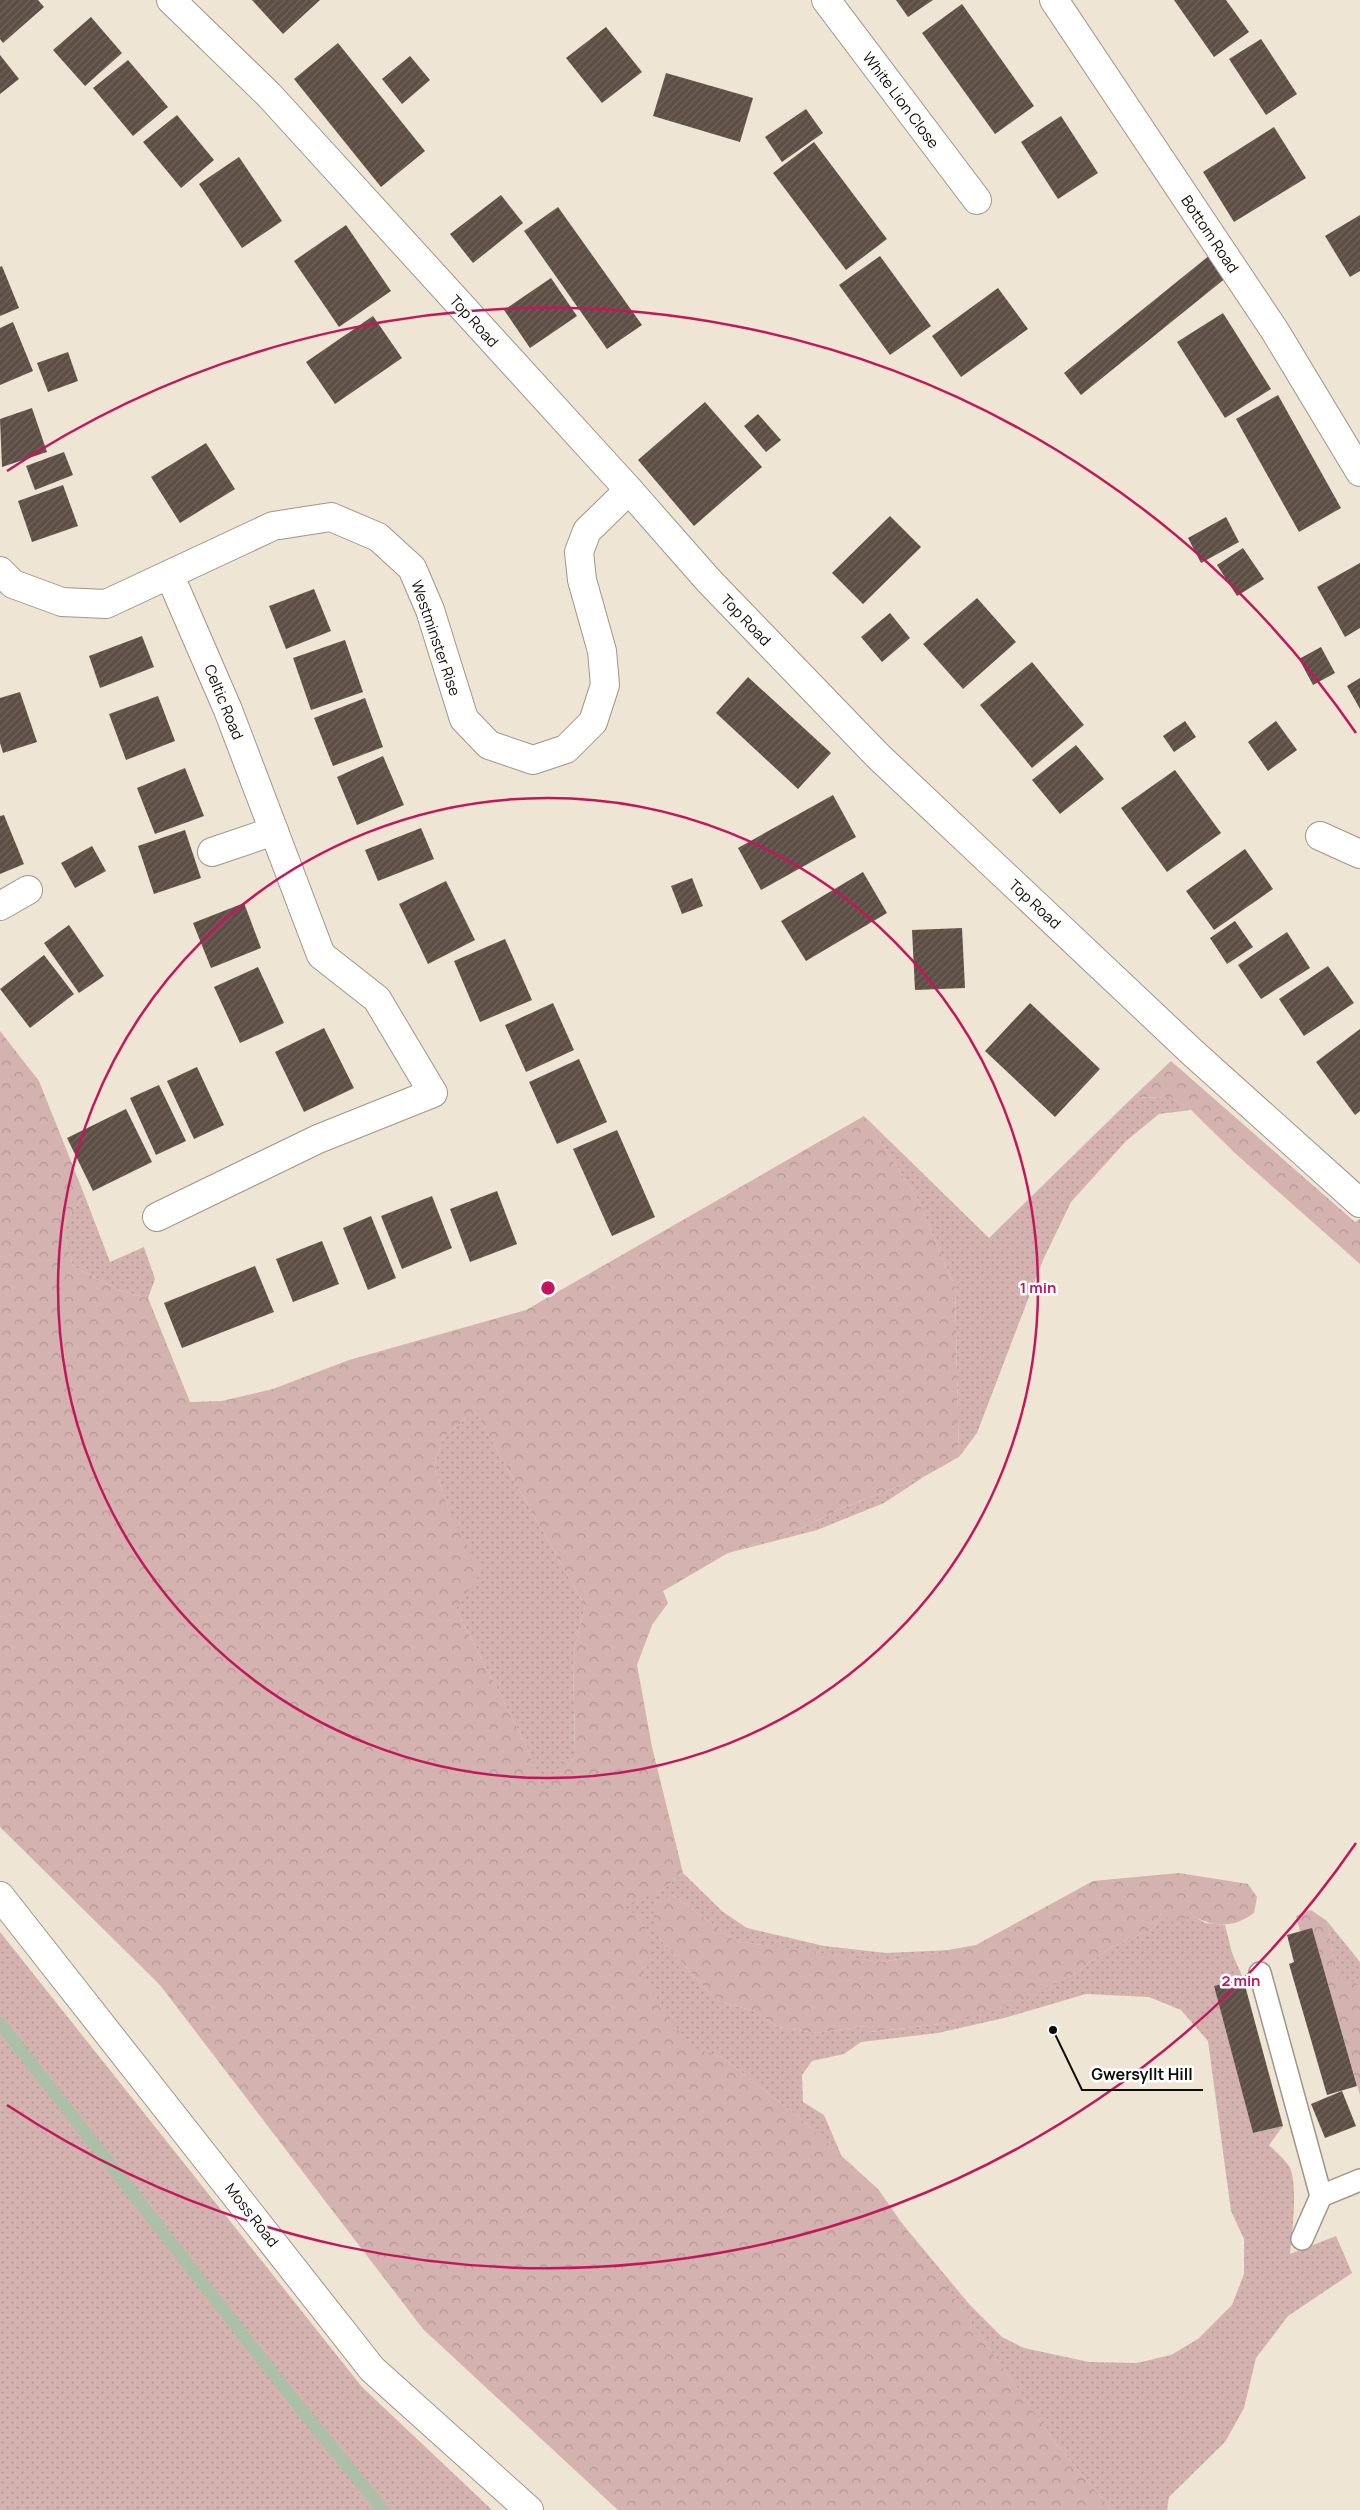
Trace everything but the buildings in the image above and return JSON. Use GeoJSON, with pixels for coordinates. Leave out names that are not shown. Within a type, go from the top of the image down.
{"type":"FeatureCollection","features":[{"type":"Feature","properties":{"kind":"street","name":"Top Road"},"geometry":{"type":"LineString","coordinates":[[171,0],[269,95],[629,490],[709,582],[878,756],[1193,1053],[1360,1203]]}},
{"type":"Feature","properties":{"kind":"street","name":"White Lion Close"},"geometry":{"type":"LineString","coordinates":[[826,0],[977,200]]}},
{"type":"Feature","properties":{"kind":"street","name":"Bottom Road"},"geometry":{"type":"LineString","coordinates":[[1054,0],[1275,331],[1360,472]]}},
{"type":"Feature","properties":{"kind":"street","name":"Westminster Rise"},"geometry":{"type":"LineString","coordinates":[[0,571],[13,584],[62,602],[106,604],[170,576],[273,526],[331,517],[378,537],[412,568],[430,610],[464,719],[489,745],[533,760],[566,749],[593,722],[606,685],[602,651],[582,580],[579,552],[587,531],[629,490]]}},
{"type":"Feature","properties":{"kind":"street","name":"Celtic Road"},"geometry":{"type":"LineString","coordinates":[[157,1217],[318,1138],[433,1093],[377,1000],[321,955],[228,710],[170,576]]}},
{"type":"Feature","properties":{"kind":"street"},"geometry":{"type":"LineString","coordinates":[[212,852],[274,830]]}},
{"type":"Feature","properties":{"kind":"street"},"geometry":{"type":"LineString","coordinates":[[1320,836],[1360,854]]}},
{"type":"Feature","properties":{"kind":"street"},"geometry":{"type":"LineString","coordinates":[[0,906],[28,890]]}},
{"type":"Feature","properties":{"kind":"street","name":"Moss Road"},"geometry":{"type":"LineString","coordinates":[[0,1896],[372,2368],[529,2510]]}},
{"type":"Feature","properties":{"kind":"lane"},"geometry":{"type":"LineString","coordinates":[[1260,1973],[1321,2196],[1302,2239]]}},
{"type":"Feature","properties":{"kind":"lane"},"geometry":{"type":"LineString","coordinates":[[1321,2196],[1360,2180]]}},
{"type":"Feature","properties":{"kind":"green space"},"geometry":{"type":"Polygon","coordinates":[[[0,1031],[39,1081],[84,1194],[62,1228],[73,1266],[121,1291],[148,1298],[190,1402],[222,1401],[273,1389],[349,1360],[526,1310],[864,1116],[917,1198],[955,1287],[959,1457],[925,1476],[837,1510],[807,1526],[728,1553],[663,1591],[668,1603],[652,1625],[637,1665],[652,1747],[683,1873],[663,1889],[624,1906],[643,1920],[650,1944],[647,1968],[640,1973],[689,2046],[722,2057],[802,2120],[878,2189],[1057,2445],[1112,2510],[618,2510],[423,2329],[160,1985],[0,1827],[0,1031]],[[475,1411],[443,1438],[434,1467],[449,1510],[481,1572],[456,1609],[528,1749],[543,1794],[575,1757],[573,1655],[585,1606],[475,1411]]]}},
{"type":"Feature","properties":{"kind":"green space"},"geometry":{"type":"Polygon","coordinates":[[[1171,1061],[1355,1222],[1360,1219],[1360,1264],[1236,1154],[1191,1110],[1170,1097],[1132,1098],[1171,1061]]]}},
{"type":"Feature","properties":{"kind":"green space"},"geometry":{"type":"Polygon","coordinates":[[[1170,1097],[1191,1110],[1159,1114],[1126,1141],[1071,1202],[1043,1260],[977,1433],[959,1457],[955,1287],[917,1198],[864,1116],[989,1238],[1132,1098],[1170,1097]]]}},
{"type":"Feature","properties":{"kind":"green space"},"geometry":{"type":"Polygon","coordinates":[[[84,1194],[110,1262],[144,1247],[155,1279],[148,1298],[121,1291],[73,1266],[62,1228],[84,1194]]]}},
{"type":"Feature","properties":{"kind":"green space"},"geometry":{"type":"Polygon","coordinates":[[[475,1411],[585,1606],[573,1655],[575,1757],[543,1795],[528,1749],[456,1609],[449,1510],[434,1467],[443,1438],[475,1411]]]}},
{"type":"Feature","properties":{"kind":"green space"},"geometry":{"type":"Polygon","coordinates":[[[925,1476],[884,1503],[817,1530],[728,1553],[807,1526],[837,1510],[925,1476]]]}},
{"type":"Feature","properties":{"kind":"green space"},"geometry":{"type":"Polygon","coordinates":[[[683,1873],[723,1912],[747,1928],[824,1946],[886,1953],[951,1950],[881,1962],[735,1941],[672,1894],[659,1938],[717,2001],[754,2011],[778,2027],[816,2033],[866,2026],[871,2032],[950,2023],[1070,1977],[1110,1948],[1153,1929],[1161,1913],[1192,1915],[1205,1923],[1225,1925],[1232,1953],[1243,1978],[1214,1986],[1253,2133],[1283,2126],[1269,2145],[1290,2168],[1294,2186],[1290,2254],[1336,2236],[1352,2273],[1288,2316],[1256,2358],[1244,2408],[1225,2442],[1169,2497],[1167,2510],[1112,2510],[1057,2445],[900,2221],[969,2304],[1002,2337],[1024,2348],[1089,2362],[1137,2363],[1171,2355],[1198,2339],[1232,2305],[1244,2274],[1244,2239],[1231,2211],[1208,2041],[1181,2010],[1149,1997],[1086,1994],[1004,2018],[938,2033],[861,2042],[844,2054],[812,2061],[802,2075],[803,2102],[824,2115],[842,2157],[802,2120],[722,2057],[689,2047],[639,1973],[623,1905],[663,1889],[683,1873]]]}},
{"type":"Feature","properties":{"kind":"green space"},"geometry":{"type":"Polygon","coordinates":[[[1179,1873],[1248,1884],[1257,1897],[1254,1913],[1239,1921],[1223,1925],[1208,1922],[1192,1915],[1174,1923],[1161,1913],[1153,1929],[1110,1948],[1070,1977],[1012,2004],[950,2023],[870,2032],[866,2026],[816,2033],[778,2027],[754,2011],[717,2001],[659,1938],[652,1908],[672,1894],[735,1941],[882,1962],[976,1945],[1093,1881],[1179,1873]]]}},
{"type":"Feature","properties":{"kind":"green space"},"geometry":{"type":"Polygon","coordinates":[[[1311,1910],[1327,1921],[1338,1978],[1358,1984],[1360,1988],[1360,2095],[1312,1929],[1300,1932],[1296,1916],[1311,1910]]]}},
{"type":"Feature","properties":{"kind":"green space"},"geometry":{"type":"Polygon","coordinates":[[[1327,1921],[1360,1962],[1360,1988],[1358,1984],[1338,1979],[1327,1921]]]}},
{"type":"Feature","properties":{"kind":"green space"},"geometry":{"type":"Polygon","coordinates":[[[0,1932],[362,2387],[492,2510],[0,2510],[0,1932]]]}},
{"type":"Feature","properties":{"kind":"waterway"},"geometry":{"type":"LineString","coordinates":[[0,2023],[293,2399],[383,2510]]}},
{"type":"Feature","properties":{"kind":"place","name":"Gwersyllt Hill"},"geometry":{"type":"Point","coordinates":[1053,2030]}}]}
